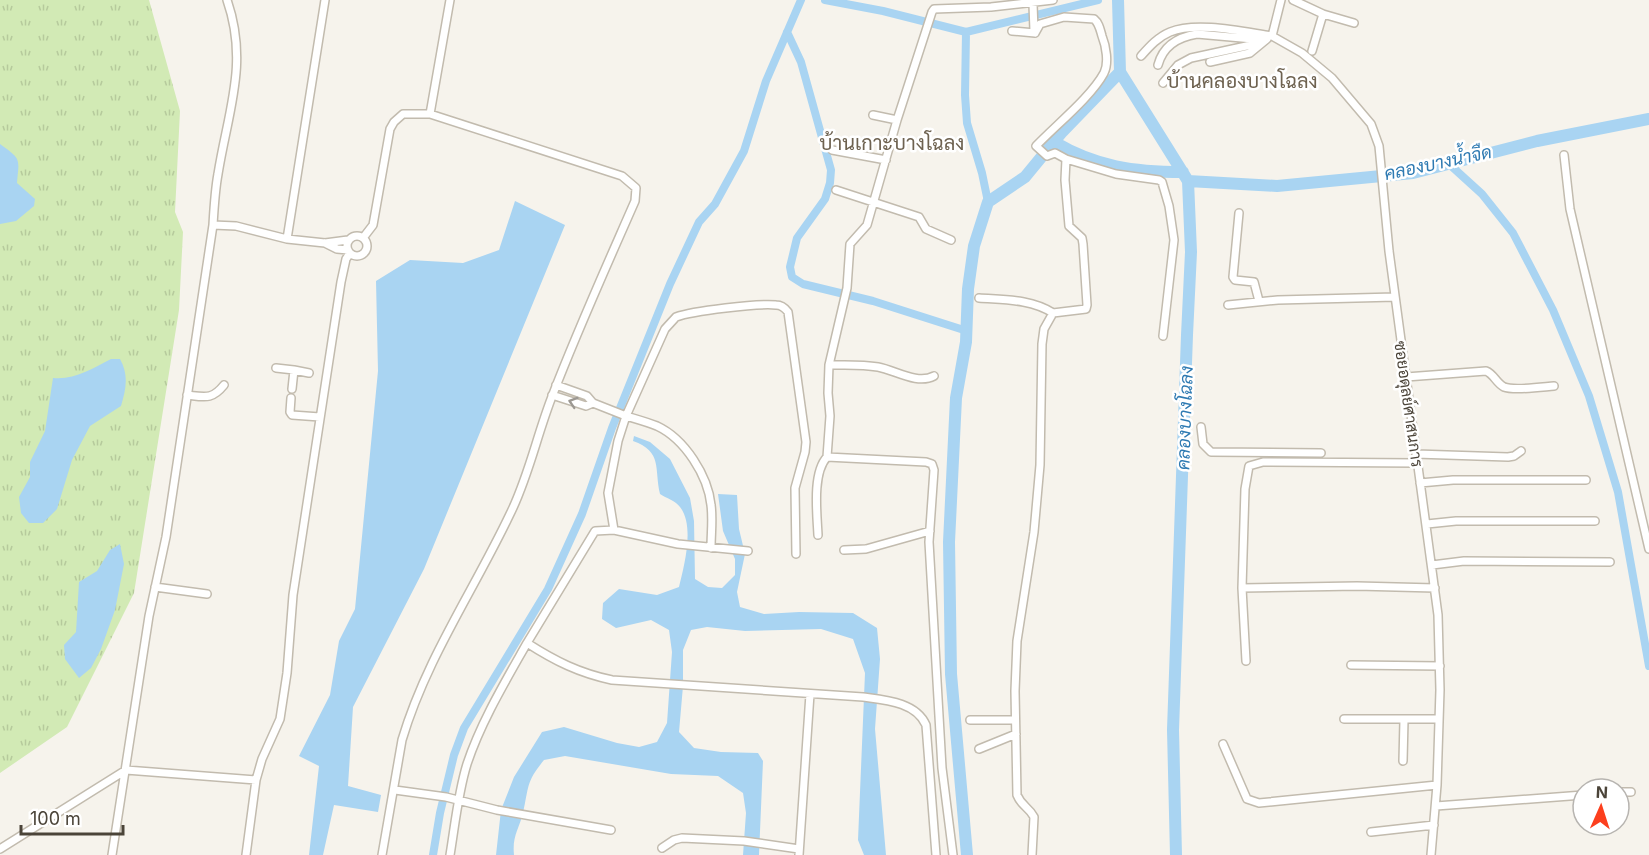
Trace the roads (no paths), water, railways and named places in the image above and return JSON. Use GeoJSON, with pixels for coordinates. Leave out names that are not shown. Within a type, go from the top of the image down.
{"type":"FeatureCollection","features":[{"type":"Feature","properties":{"kind":"street"},"geometry":{"type":"LineString","coordinates":[[112,855],[149,616],[166,537],[213,225],[218,174],[233,98],[238,49],[227,0]]}},
{"type":"Feature","properties":{"kind":"street"},"geometry":{"type":"LineString","coordinates":[[287,239],[325,0]]}},
{"type":"Feature","properties":{"kind":"street"},"geometry":{"type":"LineString","coordinates":[[430,114],[450,0]]}},
{"type":"Feature","properties":{"kind":"street"},"geometry":{"type":"LineString","coordinates":[[818,535],[819,475],[827,457],[830,416],[829,366],[847,288],[850,244],[867,225],[897,120],[936,0]]}},
{"type":"Feature","properties":{"kind":"street"},"geometry":{"type":"LineString","coordinates":[[933,11],[991,4],[1033,4],[1053,0]]}},
{"type":"Feature","properties":{"kind":"street"},"geometry":{"type":"LineString","coordinates":[[1272,36],[1279,0]]}},
{"type":"Feature","properties":{"kind":"street"},"geometry":{"type":"LineString","coordinates":[[1293,0],[1323,14],[1354,23]]}},
{"type":"Feature","properties":{"kind":"street"},"geometry":{"type":"LineString","coordinates":[[1033,4],[1034,32]]}},
{"type":"Feature","properties":{"kind":"street"},"geometry":{"type":"LineString","coordinates":[[1312,51],[1323,14]]}},
{"type":"Feature","properties":{"kind":"street"},"geometry":{"type":"LineString","coordinates":[[1034,32],[1040,24],[1064,17],[1094,19],[1097,22],[1104,41],[1105,72],[1089,93],[1035,146],[1047,156],[1055,153],[1066,159],[1116,174],[1162,182],[1174,240],[1163,336]]}},
{"type":"Feature","properties":{"kind":"street"},"geometry":{"type":"LineString","coordinates":[[1141,56],[1156,40],[1178,30],[1212,29],[1272,36]]}},
{"type":"Feature","properties":{"kind":"street"},"geometry":{"type":"LineString","coordinates":[[1012,32],[1034,32]]}},
{"type":"Feature","properties":{"kind":"street"},"geometry":{"type":"LineString","coordinates":[[1158,65],[1165,50],[1179,38],[1186,36],[1197,34],[1264,40]]}},
{"type":"Feature","properties":{"kind":"street"},"geometry":{"type":"LineString","coordinates":[[1210,62],[1250,53],[1272,36]]}},
{"type":"Feature","properties":{"kind":"street","name":"ซอยอดุลย์ศาสนการ"},"geometry":{"type":"LineString","coordinates":[[1272,36],[1302,54],[1332,78],[1371,124],[1379,146],[1395,297],[1435,588],[1440,666],[1437,785],[1431,855]]}},
{"type":"Feature","properties":{"kind":"street"},"geometry":{"type":"LineString","coordinates":[[1163,83],[1178,65],[1191,58],[1252,45],[1256,39]]}},
{"type":"Feature","properties":{"kind":"street"},"geometry":{"type":"LineString","coordinates":[[363,238],[372,225],[390,129],[403,114],[430,114],[622,176],[636,188],[635,201],[552,395],[524,482],[510,514],[432,662],[402,740],[382,855]]}},
{"type":"Feature","properties":{"kind":"street"},"geometry":{"type":"LineString","coordinates":[[873,115],[897,120]]}},
{"type":"Feature","properties":{"kind":"street"},"geometry":{"type":"LineString","coordinates":[[832,150],[886,160]]}},
{"type":"Feature","properties":{"kind":"street"},"geometry":{"type":"LineString","coordinates":[[1564,155],[1570,209],[1649,549]]}},
{"type":"Feature","properties":{"kind":"street"},"geometry":{"type":"LineString","coordinates":[[980,298],[1033,303],[1053,313],[1086,309],[1082,238],[1069,226],[1065,180],[1066,159]]}},
{"type":"Feature","properties":{"kind":"street"},"geometry":{"type":"LineString","coordinates":[[836,190],[919,217],[926,229],[951,240]]}},
{"type":"Feature","properties":{"kind":"street"},"geometry":{"type":"LineString","coordinates":[[1239,213],[1233,277],[1235,280],[1254,282],[1259,302]]}},
{"type":"Feature","properties":{"kind":"street"},"geometry":{"type":"LineString","coordinates":[[213,225],[236,226],[287,239],[325,243],[348,240],[353,236],[363,238],[367,243],[364,252],[359,255],[325,243]]}},
{"type":"Feature","properties":{"kind":"street"},"geometry":{"type":"LineString","coordinates":[[246,855],[256,780],[262,759],[280,719],[287,673],[293,595],[341,282],[349,251],[348,240]]}},
{"type":"Feature","properties":{"kind":"street"},"geometry":{"type":"LineString","coordinates":[[1227,305],[1395,297]]}},
{"type":"Feature","properties":{"kind":"street"},"geometry":{"type":"LineString","coordinates":[[614,530],[608,493],[623,415],[665,329],[676,317],[756,305],[783,307],[788,312],[806,442],[795,488],[796,554]]}},
{"type":"Feature","properties":{"kind":"street"},"geometry":{"type":"LineString","coordinates":[[1032,855],[1034,817],[1031,811],[1020,802],[1017,795],[1017,641],[1034,532],[1040,465],[1042,344],[1044,329],[1053,313]]}},
{"type":"Feature","properties":{"kind":"street"},"geometry":{"type":"LineString","coordinates":[[829,366],[857,364],[925,379],[934,376]]}},
{"type":"Feature","properties":{"kind":"street"},"geometry":{"type":"LineString","coordinates":[[276,368],[309,373]]}},
{"type":"Feature","properties":{"kind":"street"},"geometry":{"type":"LineString","coordinates":[[292,389],[294,370]]}},
{"type":"Feature","properties":{"kind":"street"},"geometry":{"type":"LineString","coordinates":[[1406,377],[1486,371],[1502,385],[1510,388],[1554,386]]}},
{"type":"Feature","properties":{"kind":"street"},"geometry":{"type":"LineString","coordinates":[[187,395],[209,397],[217,394],[224,385]]}},
{"type":"Feature","properties":{"kind":"street"},"geometry":{"type":"LineString","coordinates":[[556,385],[587,396],[593,403],[605,408],[657,426],[672,435],[692,458],[703,476],[711,504],[711,548]]}},
{"type":"Feature","properties":{"kind":"street"},"geometry":{"type":"LineString","coordinates":[[552,395],[586,406],[593,403]]}},
{"type":"Feature","properties":{"kind":"street"},"geometry":{"type":"LineString","coordinates":[[291,398],[291,415],[320,417]]}},
{"type":"Feature","properties":{"kind":"street"},"geometry":{"type":"LineString","coordinates":[[1201,427],[1203,444],[1211,452],[1322,453]]}},
{"type":"Feature","properties":{"kind":"street"},"geometry":{"type":"LineString","coordinates":[[1416,454],[1508,457],[1521,451]]}},
{"type":"Feature","properties":{"kind":"street"},"geometry":{"type":"LineString","coordinates":[[827,457],[926,462],[932,464],[934,470],[930,531],[942,768],[953,855]]}},
{"type":"Feature","properties":{"kind":"street"},"geometry":{"type":"LineString","coordinates":[[1246,661],[1242,588],[1245,489],[1249,466],[1263,462],[1417,463]]}},
{"type":"Feature","properties":{"kind":"street"},"geometry":{"type":"LineString","coordinates":[[1420,483],[1453,480],[1586,480]]}},
{"type":"Feature","properties":{"kind":"street"},"geometry":{"type":"LineString","coordinates":[[1426,524],[1456,521],[1595,521]]}},
{"type":"Feature","properties":{"kind":"street"},"geometry":{"type":"LineString","coordinates":[[450,855],[466,766],[474,744],[526,643],[592,534],[600,530],[614,530],[678,544],[748,551]]}},
{"type":"Feature","properties":{"kind":"street"},"geometry":{"type":"LineString","coordinates":[[844,549],[866,549],[930,531]]}},
{"type":"Feature","properties":{"kind":"street"},"geometry":{"type":"LineString","coordinates":[[1432,565],[1464,561],[1610,562]]}},
{"type":"Feature","properties":{"kind":"street"},"geometry":{"type":"LineString","coordinates":[[1242,588],[1357,586],[1435,588]]}},
{"type":"Feature","properties":{"kind":"street"},"geometry":{"type":"LineString","coordinates":[[155,587],[207,594]]}},
{"type":"Feature","properties":{"kind":"street"},"geometry":{"type":"LineString","coordinates":[[526,643],[552,659],[590,676],[612,680],[863,697],[912,708],[922,717],[926,725],[936,855]]}},
{"type":"Feature","properties":{"kind":"street"},"geometry":{"type":"LineString","coordinates":[[1351,665],[1440,666]]}},
{"type":"Feature","properties":{"kind":"street"},"geometry":{"type":"LineString","coordinates":[[662,848],[677,838],[744,841],[799,852],[810,694]]}},
{"type":"Feature","properties":{"kind":"street"},"geometry":{"type":"LineString","coordinates":[[1344,719],[1439,719]]}},
{"type":"Feature","properties":{"kind":"street"},"geometry":{"type":"LineString","coordinates":[[970,720],[1016,720]]}},
{"type":"Feature","properties":{"kind":"street"},"geometry":{"type":"LineString","coordinates":[[1403,761],[1404,720]]}},
{"type":"Feature","properties":{"kind":"street"},"geometry":{"type":"LineString","coordinates":[[979,749],[1016,734]]}},
{"type":"Feature","properties":{"kind":"street"},"geometry":{"type":"LineString","coordinates":[[1223,744],[1247,799],[1252,802],[1437,785]]}},
{"type":"Feature","properties":{"kind":"street"},"geometry":{"type":"LineString","coordinates":[[0,849],[126,770],[256,780]]}},
{"type":"Feature","properties":{"kind":"street"},"geometry":{"type":"LineString","coordinates":[[394,790],[446,797],[497,810],[611,830]]}},
{"type":"Feature","properties":{"kind":"street"},"geometry":{"type":"LineString","coordinates":[[1436,806],[1571,796]]}},
{"type":"Feature","properties":{"kind":"street"},"geometry":{"type":"LineString","coordinates":[[1371,832],[1434,825]]}},
{"type":"Feature","properties":{"kind":"water"},"geometry":{"type":"Polygon","coordinates":[[[0,144],[18,160],[17,183],[35,199],[34,206],[16,221],[0,224],[0,144]]]}},
{"type":"Feature","properties":{"kind":"water"},"geometry":{"type":"Polygon","coordinates":[[[515,201],[565,225],[424,569],[353,707],[348,786],[381,795],[378,812],[334,805],[323,855],[309,855],[319,766],[299,756],[330,695],[339,641],[355,609],[378,371],[376,281],[410,260],[463,263],[499,250],[515,201]]]}},
{"type":"Feature","properties":{"kind":"water"},"geometry":{"type":"Polygon","coordinates":[[[111,359],[120,359],[125,371],[125,388],[121,406],[90,426],[72,460],[57,509],[43,523],[29,523],[21,513],[19,497],[30,477],[30,462],[45,431],[53,378],[76,376],[111,359]]]}},
{"type":"Feature","properties":{"kind":"water"},"geometry":{"type":"Polygon","coordinates":[[[634,436],[650,442],[670,459],[690,498],[694,521],[695,579],[708,587],[722,588],[735,575],[735,559],[723,531],[718,494],[737,495],[739,529],[745,554],[737,592],[740,607],[764,614],[853,613],[877,628],[880,659],[875,729],[886,855],[864,855],[858,840],[865,673],[853,639],[821,629],[745,631],[707,627],[691,630],[683,650],[679,732],[694,748],[721,752],[758,753],[763,761],[759,855],[743,855],[746,813],[743,793],[718,776],[671,774],[565,756],[544,760],[538,767],[529,785],[515,838],[514,855],[496,855],[501,810],[514,777],[542,732],[564,727],[617,743],[639,747],[657,742],[667,723],[672,652],[669,630],[651,620],[616,628],[602,619],[603,603],[619,589],[657,595],[679,587],[687,546],[688,535],[684,515],[678,505],[660,494],[656,462],[649,450],[633,441],[634,436]]]}},
{"type":"Feature","properties":{"kind":"water"},"geometry":{"type":"Polygon","coordinates":[[[120,544],[124,564],[115,610],[101,649],[91,668],[79,678],[65,659],[64,645],[76,632],[79,582],[97,571],[110,550],[120,544]]]}},
{"type":"Feature","properties":{"kind":"waterway"},"geometry":{"type":"LineString","coordinates":[[433,855],[454,755],[464,728],[548,589],[582,514],[612,428],[670,284],[699,222],[715,204],[744,151],[766,81],[801,0]]}},
{"type":"Feature","properties":{"kind":"waterway"},"geometry":{"type":"LineString","coordinates":[[825,0],[883,11],[966,32],[1098,0]]}},
{"type":"Feature","properties":{"kind":"waterway","name":"คลองบางโฉลง"},"geometry":{"type":"LineString","coordinates":[[1118,0],[1120,72],[1188,181],[1191,252],[1173,730],[1176,855]]}},
{"type":"Feature","properties":{"kind":"waterway"},"geometry":{"type":"LineString","coordinates":[[787,32],[801,62],[831,170],[825,199],[797,238],[790,267],[792,277],[803,284],[873,301],[967,331]]}},
{"type":"Feature","properties":{"kind":"waterway"},"geometry":{"type":"LineString","coordinates":[[966,32],[967,123],[988,202]]}},
{"type":"Feature","properties":{"kind":"waterway"},"geometry":{"type":"LineString","coordinates":[[967,855],[951,674],[949,542],[956,398],[966,342],[968,289],[974,246],[988,202],[1025,177],[1062,132],[1120,72]]}},
{"type":"Feature","properties":{"kind":"waterway","name":"คลองบางน้ำจืด"},"geometry":{"type":"LineString","coordinates":[[1188,181],[1277,186],[1413,173],[1537,141],[1649,119]]}},
{"type":"Feature","properties":{"kind":"waterway"},"geometry":{"type":"LineString","coordinates":[[1054,142],[1085,157],[1116,166],[1148,171],[1183,172]]}},
{"type":"Feature","properties":{"kind":"waterway"},"geometry":{"type":"LineString","coordinates":[[1449,164],[1482,194],[1513,233],[1553,310],[1589,396],[1618,492],[1649,666]]}},
{"type":"Feature","properties":{"kind":"district","name":"บ้านคลองบางโฉลง"},"geometry":{"type":"Point","coordinates":[1242,81]}},
{"type":"Feature","properties":{"kind":"district","name":"บ้านเกาะบางโฉลง"},"geometry":{"type":"Point","coordinates":[892,143]}}]}
